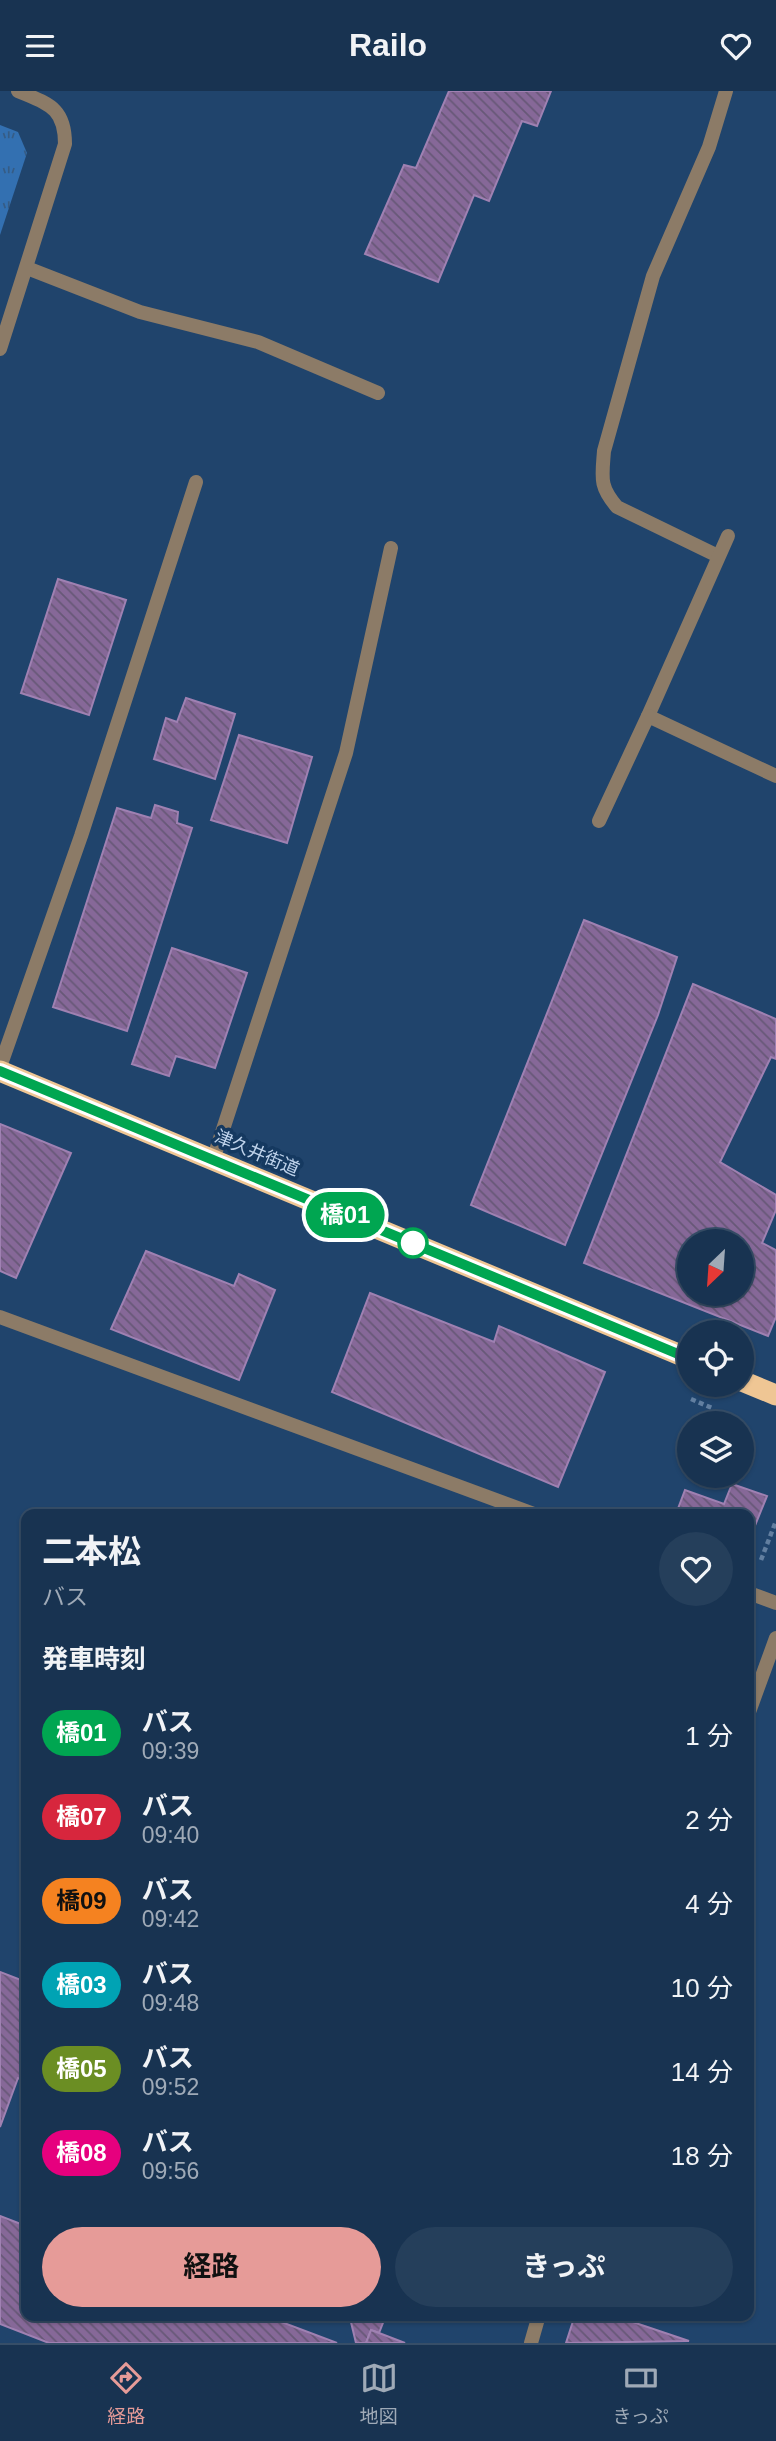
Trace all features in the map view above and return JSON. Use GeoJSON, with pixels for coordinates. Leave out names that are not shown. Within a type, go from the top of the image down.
{"type":"FeatureCollection","features":[{"type":"Feature","properties":{"kind":"highway","name":"津久井街道"},"geometry":{"type":"LineString","coordinates":[[0,1069],[677,1354]]}},
{"type":"Feature","properties":{"kind":"highway"},"geometry":{"type":"LineString","coordinates":[[754,1386],[776,1395]]}},
{"type":"Feature","properties":{"kind":"street"},"geometry":{"type":"LineString","coordinates":[[0,349],[65,144],[65,129],[60,115],[50,104],[18,91]]}},
{"type":"Feature","properties":{"kind":"street"},"geometry":{"type":"LineString","coordinates":[[718,556],[617,507],[606,494],[602,471],[604,451],[653,276],[709,147],[726,91]]}},
{"type":"Feature","properties":{"kind":"street"},"geometry":{"type":"LineString","coordinates":[[27,268],[139,312],[258,342],[378,393]]}},
{"type":"Feature","properties":{"kind":"street"},"geometry":{"type":"LineString","coordinates":[[0,1069],[81,836],[196,482]]}},
{"type":"Feature","properties":{"kind":"street"},"geometry":{"type":"LineString","coordinates":[[599,821],[729,536]]}},
{"type":"Feature","properties":{"kind":"street"},"geometry":{"type":"LineString","coordinates":[[213,1160],[346,753],[391,548]]}},
{"type":"Feature","properties":{"kind":"street"},"geometry":{"type":"LineString","coordinates":[[648,716],[776,776]]}},
{"type":"Feature","properties":{"kind":"street"},"geometry":{"type":"LineString","coordinates":[[0,1317],[520,1509]]}},
{"type":"Feature","properties":{"kind":"street"},"geometry":{"type":"LineString","coordinates":[[754,1595],[776,1603]]}},
{"type":"Feature","properties":{"kind":"street"},"geometry":{"type":"LineString","coordinates":[[754,1698],[776,1638]]}},
{"type":"Feature","properties":{"kind":"street"},"geometry":{"type":"LineString","coordinates":[[531,2343],[537,2321]]}},
{"type":"Feature","properties":{"kind":"path"},"geometry":{"type":"LineString","coordinates":[[768,1543],[776,1521]]}},
{"type":"Feature","properties":{"kind":"green space"},"geometry":{"type":"Polygon","coordinates":[[[0,125],[18,132],[27,153],[0,235],[0,125]]]}},
{"type":"Feature","properties":{"kind":"building"},"geometry":{"type":"Polygon","coordinates":[[[449,91],[551,91],[537,126],[522,121],[489,201],[474,195],[438,282],[365,254],[404,165],[416,168],[449,91]]]}},
{"type":"Feature","properties":{"kind":"building"},"geometry":{"type":"Polygon","coordinates":[[[58,579],[126,600],[89,715],[21,693],[58,579]]]}},
{"type":"Feature","properties":{"kind":"building"},"geometry":{"type":"Polygon","coordinates":[[[186,698],[235,714],[215,779],[154,759],[166,718],[177,722],[186,698]]]}},
{"type":"Feature","properties":{"kind":"building"},"geometry":{"type":"Polygon","coordinates":[[[239,735],[312,757],[287,843],[211,820],[239,735]]]}},
{"type":"Feature","properties":{"kind":"building"},"geometry":{"type":"Polygon","coordinates":[[[155,805],[178,812],[177,823],[192,828],[127,1031],[53,1007],[117,808],[151,818],[155,805]]]}},
{"type":"Feature","properties":{"kind":"building"},"geometry":{"type":"Polygon","coordinates":[[[584,920],[677,957],[658,1015],[565,1245],[471,1205],[584,920]]]}},
{"type":"Feature","properties":{"kind":"building"},"geometry":{"type":"Polygon","coordinates":[[[172,948],[247,973],[215,1068],[176,1056],[169,1076],[132,1064],[172,948]]]}},
{"type":"Feature","properties":{"kind":"building"},"geometry":{"type":"Polygon","coordinates":[[[693,984],[776,1019],[776,1059],[771,1057],[720,1162],[776,1195],[776,1210],[762,1243],[776,1250],[776,1317],[768,1336],[754,1330],[754,1320],[728,1320],[692,1306],[754,1306],[754,1229],[677,1229],[677,1300],[584,1263],[693,984]]]}},
{"type":"Feature","properties":{"kind":"building"},"geometry":{"type":"Polygon","coordinates":[[[0,1124],[71,1153],[16,1278],[0,1271],[0,1124]]]}},
{"type":"Feature","properties":{"kind":"building"},"geometry":{"type":"Polygon","coordinates":[[[146,1251],[234,1286],[239,1274],[275,1290],[239,1380],[111,1329],[146,1251]]]}},
{"type":"Feature","properties":{"kind":"building"},"geometry":{"type":"Polygon","coordinates":[[[370,1293],[494,1342],[499,1326],[605,1372],[558,1487],[332,1392],[370,1293]]]}},
{"type":"Feature","properties":{"kind":"building"},"geometry":{"type":"Polygon","coordinates":[[[730,1488],[744,1488],[767,1496],[754,1528],[754,1509],[678,1509],[685,1490],[724,1504],[730,1488]]]}},
{"type":"Feature","properties":{"kind":"building"},"geometry":{"type":"Polygon","coordinates":[[[0,1972],[21,1980],[21,2079],[18,2078],[0,2127],[0,1972]]]}},
{"type":"Feature","properties":{"kind":"building"},"geometry":{"type":"Polygon","coordinates":[[[0,2216],[21,2224],[21,2321],[279,2321],[337,2343],[49,2343],[0,2324],[0,2216]]]}},
{"type":"Feature","properties":{"kind":"building"},"geometry":{"type":"Polygon","coordinates":[[[351,2321],[384,2321],[379,2333],[371,2330],[366,2343],[356,2343],[351,2321]]]}},
{"type":"Feature","properties":{"kind":"building"},"geometry":{"type":"Polygon","coordinates":[[[573,2321],[630,2321],[689,2341],[566,2343],[573,2321]]]}},
{"type":"Feature","properties":{"kind":"building"},"geometry":{"type":"Polygon","coordinates":[[[371,2330],[379,2333],[405,2343],[366,2343],[371,2330]]]}},
{"type":"Feature","properties":{"kind":"bus line","name":"橋01"},"geometry":{"type":"LineString","coordinates":[[0,1071],[677,1354]]}}]}
